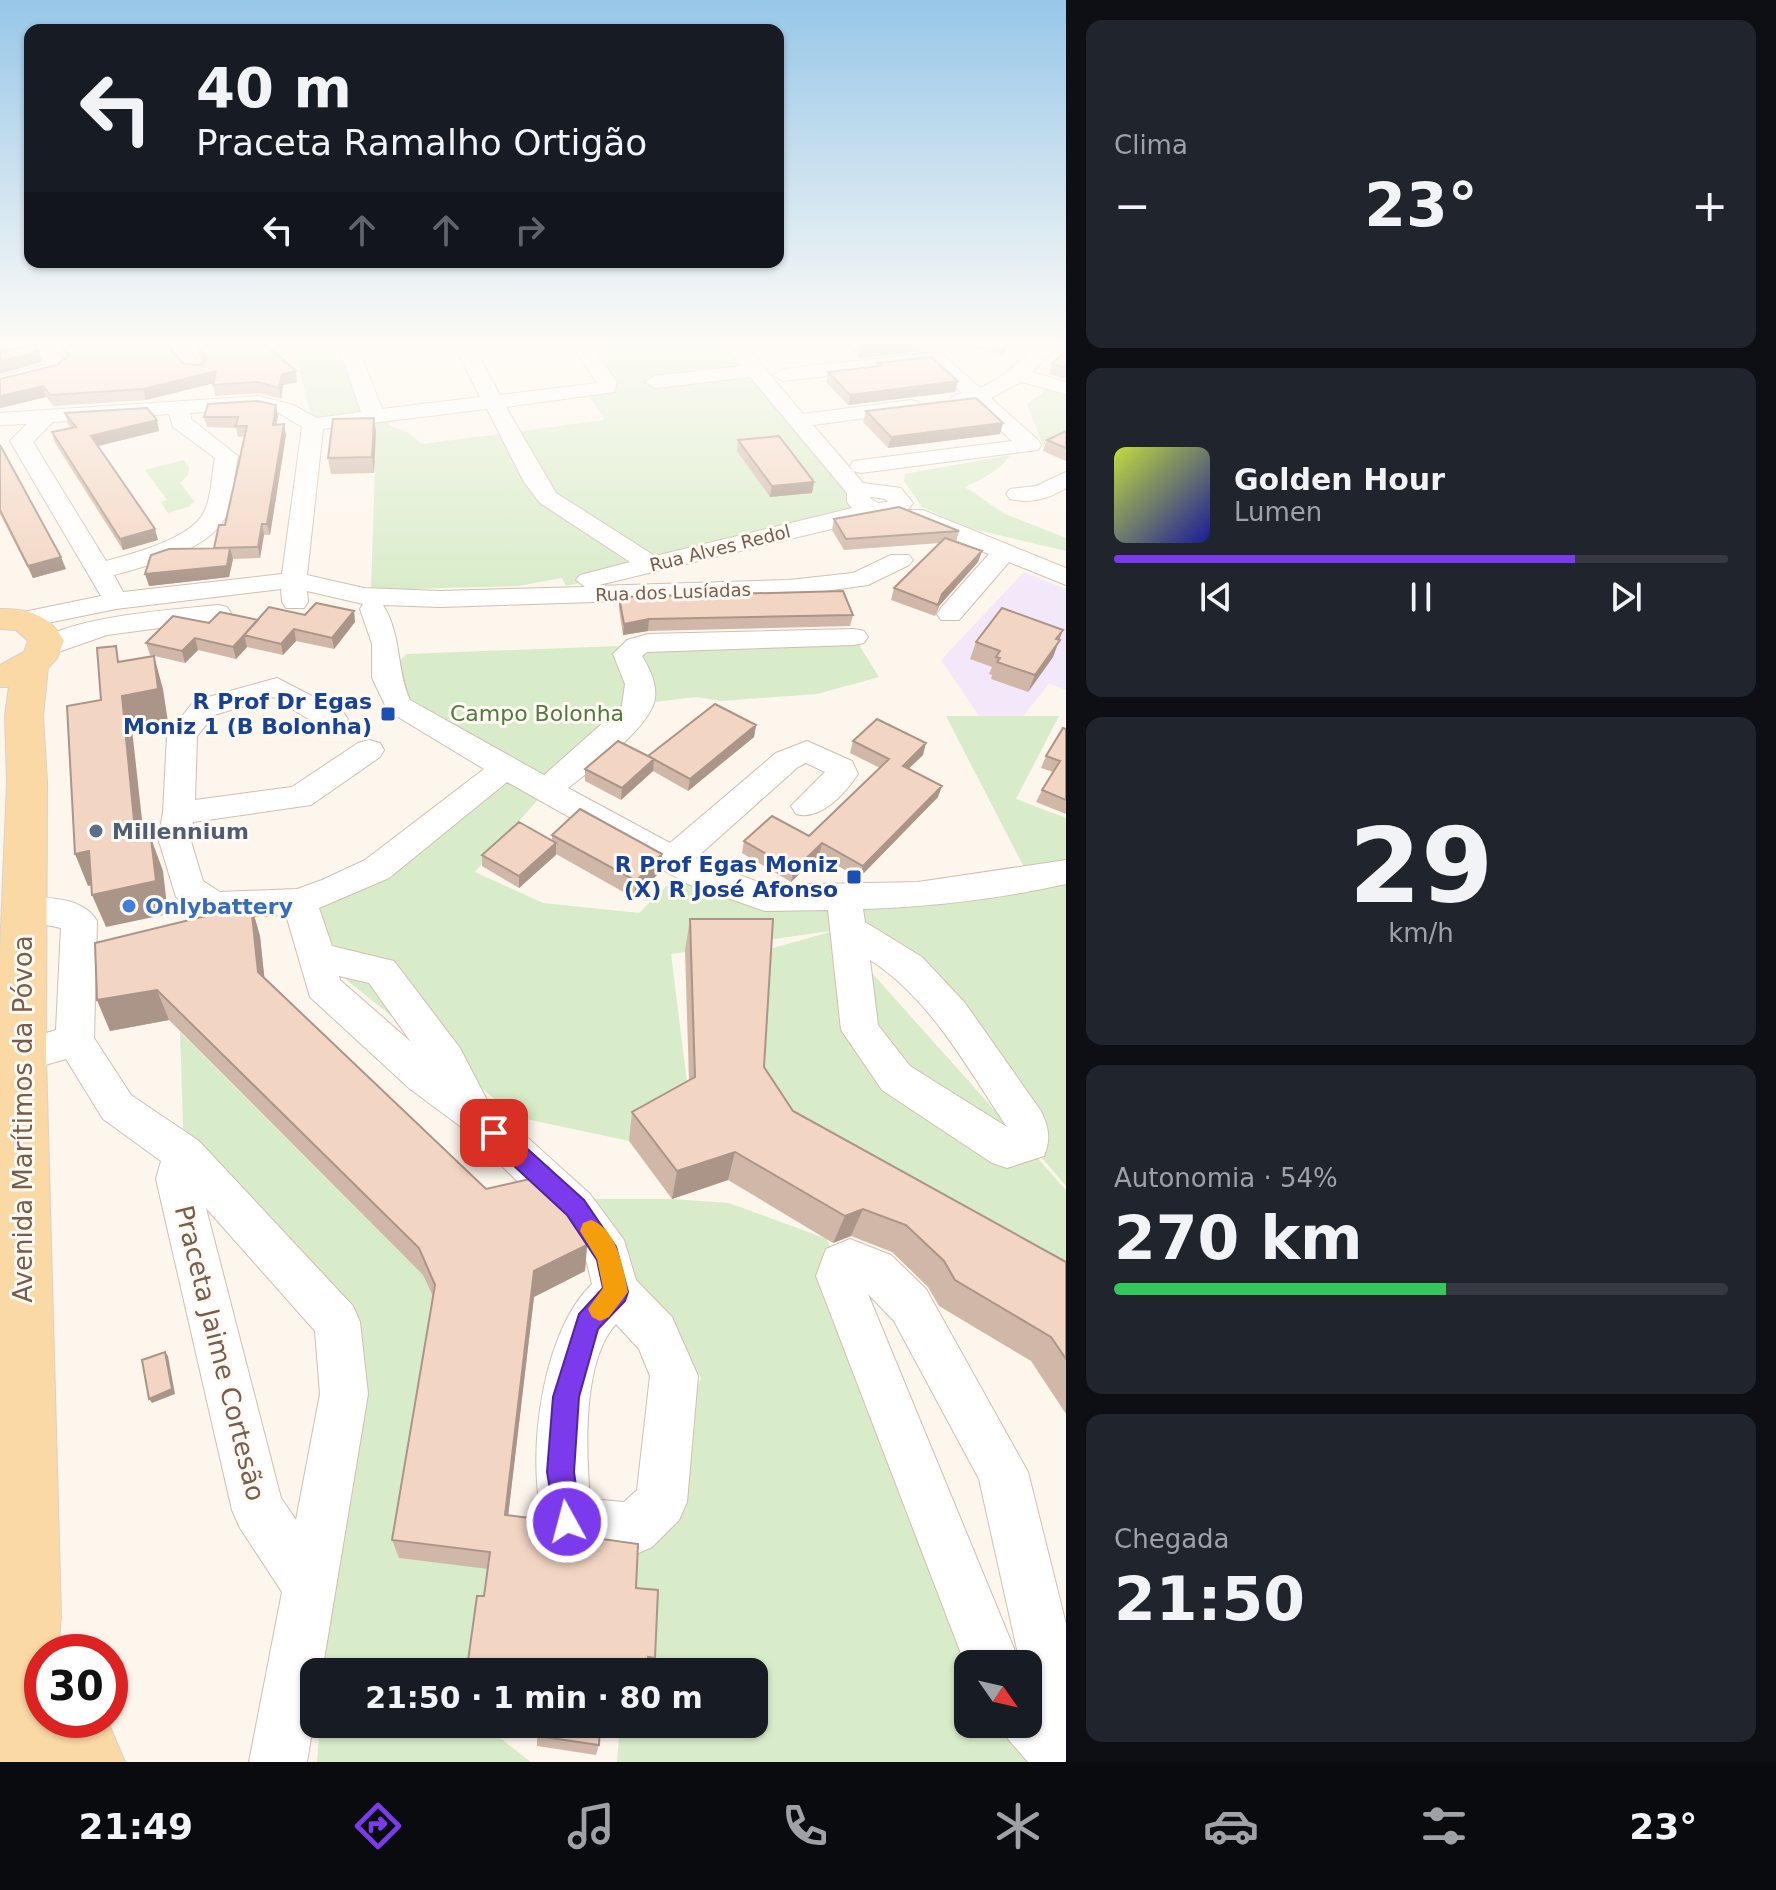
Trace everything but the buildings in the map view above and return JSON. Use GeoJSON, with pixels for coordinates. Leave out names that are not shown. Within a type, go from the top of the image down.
{"type":"FeatureCollection","features":[{"type":"Feature","properties":{"kind":"main road"},"geometry":{"type":"LineString","coordinates":[[10,614],[42,631],[46,641],[15,686]]}},
{"type":"Feature","properties":{"kind":"main road","name":"Avenida Marítimos da Póvoa"},"geometry":{"type":"LineString","coordinates":[[15,686],[27,781],[21,1056],[11,1196],[34,1634]]}},
{"type":"Feature","properties":{"kind":"main road","name":"Avenida Marítimos da Póvoa"},"geometry":{"type":"LineString","coordinates":[[12,1762],[24,1693]]}},
{"type":"Feature","properties":{"kind":"main road"},"geometry":{"type":"LineString","coordinates":[[77,1738],[87,1762]]}},
{"type":"Feature","properties":{"kind":"street"},"geometry":{"type":"LineString","coordinates":[[35,427],[21,441],[116,601]]}},
{"type":"Feature","properties":{"kind":"street"},"geometry":{"type":"LineString","coordinates":[[99,571],[149,556],[188,538],[213,517],[227,456],[188,427]]}},
{"type":"Feature","properties":{"kind":"street"},"geometry":{"type":"LineString","coordinates":[[294,591],[313,427]]}},
{"type":"Feature","properties":{"kind":"street"},"geometry":{"type":"LineString","coordinates":[[507,427],[536,482],[548,498],[651,565]]}},
{"type":"Feature","properties":{"kind":"street"},"geometry":{"type":"LineString","coordinates":[[803,427],[877,500],[1066,577]]}},
{"type":"Feature","properties":{"kind":"street"},"geometry":{"type":"LineString","coordinates":[[828,427],[861,466],[877,500]]}},
{"type":"Feature","properties":{"kind":"street"},"geometry":{"type":"LineString","coordinates":[[861,466],[1030,445],[1011,427]]}},
{"type":"Feature","properties":{"kind":"street"},"geometry":{"type":"LineString","coordinates":[[1018,494],[1041,493],[1066,479]]}},
{"type":"Feature","properties":{"kind":"street","name":"Rua Alves Redol"},"geometry":{"type":"LineString","coordinates":[[519,596],[651,565],[877,500]]}},
{"type":"Feature","properties":{"kind":"street"},"geometry":{"type":"LineString","coordinates":[[1006,550],[1037,556],[1066,567]]}},
{"type":"Feature","properties":{"kind":"street"},"geometry":{"type":"LineString","coordinates":[[950,614],[1006,550]]}},
{"type":"Feature","properties":{"kind":"street","name":"Rua dos Lusíadas"},"geometry":{"type":"LineString","coordinates":[[382,615],[440,599],[789,588],[859,580],[900,560]]}},
{"type":"Feature","properties":{"kind":"street"},"geometry":{"type":"LineString","coordinates":[[15,686],[65,637],[88,630],[294,591],[309,601],[382,615]]}},
{"type":"Feature","properties":{"kind":"street"},"geometry":{"type":"LineString","coordinates":[[10,614],[116,601],[294,591],[364,596],[382,615],[386,678],[398,705],[505,768],[700,875],[765,898],[845,913],[918,895],[1066,872]]}},
{"type":"Feature","properties":{"kind":"street"},"geometry":{"type":"LineString","coordinates":[[546,790],[620,726],[638,704],[640,690],[636,669],[627,654],[637,646],[648,642],[854,637]]}},
{"type":"Feature","properties":{"kind":"street"},"geometry":{"type":"LineString","coordinates":[[333,719],[277,687],[204,708],[182,735],[179,813],[174,838],[188,888],[214,905],[299,902],[377,869],[505,768]]}},
{"type":"Feature","properties":{"kind":"street"},"geometry":{"type":"LineString","coordinates":[[179,813],[300,797],[369,750]]}},
{"type":"Feature","properties":{"kind":"street"},"geometry":{"type":"LineString","coordinates":[[672,860],[787,760],[807,751],[841,768],[842,774],[807,806]]}},
{"type":"Feature","properties":{"kind":"street"},"geometry":{"type":"LineString","coordinates":[[299,902],[318,957],[323,987],[424,1077],[474,1114],[575,1208],[608,1255],[616,1292]]}},
{"type":"Feature","properties":{"kind":"street"},"geometry":{"type":"LineString","coordinates":[[21,1056],[75,1041],[79,921],[61,912],[24,909]]}},
{"type":"Feature","properties":{"kind":"street"},"geometry":{"type":"LineString","coordinates":[[845,913],[909,967],[952,1014],[1027,1124],[1029,1143],[1007,1150],[896,1078],[860,1030],[845,913]]}},
{"type":"Feature","properties":{"kind":"street"},"geometry":{"type":"LineString","coordinates":[[318,957],[381,971],[446,1060],[474,1114]]}},
{"type":"Feature","properties":{"kind":"street","name":"Praceta Jaime Cortesão"},"geometry":{"type":"LineString","coordinates":[[75,1041],[117,1107],[184,1154],[337,1322],[344,1394],[278,1762]]}},
{"type":"Feature","properties":{"kind":"street","name":"Praceta Jaime Cortesão"},"geometry":{"type":"LineString","coordinates":[[184,1154],[177,1179],[258,1510],[309,1586]]}},
{"type":"Feature","properties":{"kind":"street"},"geometry":{"type":"LineString","coordinates":[[987,1650],[838,1276],[842,1264],[850,1260],[875,1270],[910,1305],[1003,1472],[1066,1739]]}},
{"type":"Feature","properties":{"kind":"street"},"geometry":{"type":"LineString","coordinates":[[1042,1734],[1066,1761]]}},
{"type":"Feature","properties":{"kind":"shaded area"},"geometry":{"type":"Polygon","coordinates":[[[1024,572],[1066,589],[1066,690],[1049,683],[1023,717],[980,717],[941,660],[1024,572]]]}},
{"type":"Feature","properties":{"kind":"green space"},"geometry":{"type":"Polygon","coordinates":[[[357,427],[395,427],[409,433],[422,444],[550,427],[802,427],[870,510],[566,586],[562,578],[518,586],[371,590],[376,434],[347,431],[357,427]]]}},
{"type":"Feature","properties":{"kind":"green space"},"geometry":{"type":"Polygon","coordinates":[[[1036,427],[1066,427],[1066,431],[1045,451],[1036,427]]]}},
{"type":"Feature","properties":{"kind":"green space"},"geometry":{"type":"Polygon","coordinates":[[[1010,455],[996,470],[965,487],[1005,514],[1066,538],[1066,551],[969,528],[922,507],[904,481],[905,474],[1010,455]]]}},
{"type":"Feature","properties":{"kind":"green space"},"geometry":{"type":"Polygon","coordinates":[[[184,460],[189,467],[188,475],[180,483],[195,502],[168,513],[161,502],[167,500],[145,470],[184,460]]]}},
{"type":"Feature","properties":{"kind":"green space","name":"Campo Bolonha"},"geometry":{"type":"Polygon","coordinates":[[[854,637],[879,677],[817,694],[721,701],[696,697],[638,704],[546,790],[475,872],[543,903],[639,913],[686,867],[765,898],[1030,879],[946,716],[1059,716],[1016,799],[1066,818],[1066,1186],[1029,1143],[952,1014],[838,935],[1066,1190],[1066,1300],[756,1096],[766,950],[837,930],[671,954],[690,1106],[629,1141],[517,1117],[318,957],[299,902],[490,779],[542,789],[426,724],[386,678],[406,654],[854,637]]]}},
{"type":"Feature","properties":{"kind":"green space"},"geometry":{"type":"Polygon","coordinates":[[[180,1032],[423,1275],[439,1311],[399,1558],[492,1569],[475,1658],[325,1658],[344,1394],[337,1322],[184,1154],[180,1032]]]}},
{"type":"Feature","properties":{"kind":"green space"},"geometry":{"type":"Polygon","coordinates":[[[584,1199],[672,1199],[729,1203],[827,1239],[988,1650],[954,1650],[954,1738],[1042,1738],[1066,1762],[617,1762],[619,1738],[768,1738],[768,1658],[625,1658],[634,1529],[701,1378],[584,1199]]]}},
{"type":"Feature","properties":{"kind":"green space"},"geometry":{"type":"Polygon","coordinates":[[[319,1738],[500,1738],[531,1762],[317,1762],[319,1738]]]}},
{"type":"Feature","properties":{"kind":"slow traffic"},"geometry":{"type":"LineString","coordinates":[[591,1231],[608,1255],[616,1292],[600,1309]]}},
{"type":"Feature","properties":{"kind":"place","name":"R Prof Dr Egas Moniz 1 (B Bolonha)"},"geometry":{"type":"Point","coordinates":[388,714]}},
{"type":"Feature","properties":{"kind":"place","name":"Millennium"},"geometry":{"type":"Point","coordinates":[96,831]}},
{"type":"Feature","properties":{"kind":"place","name":"R Prof Egas Moniz (X) R José Afonso"},"geometry":{"type":"Point","coordinates":[854,877]}},
{"type":"Feature","properties":{"kind":"place","name":"Onlybattery"},"geometry":{"type":"Point","coordinates":[129,906]}},
{"type":"Feature","properties":{"kind":"route"},"geometry":{"type":"LineString","coordinates":[[494,1133],[575,1208],[608,1255],[616,1292],[588,1322],[566,1397],[561,1472],[567,1522]]}}]}
